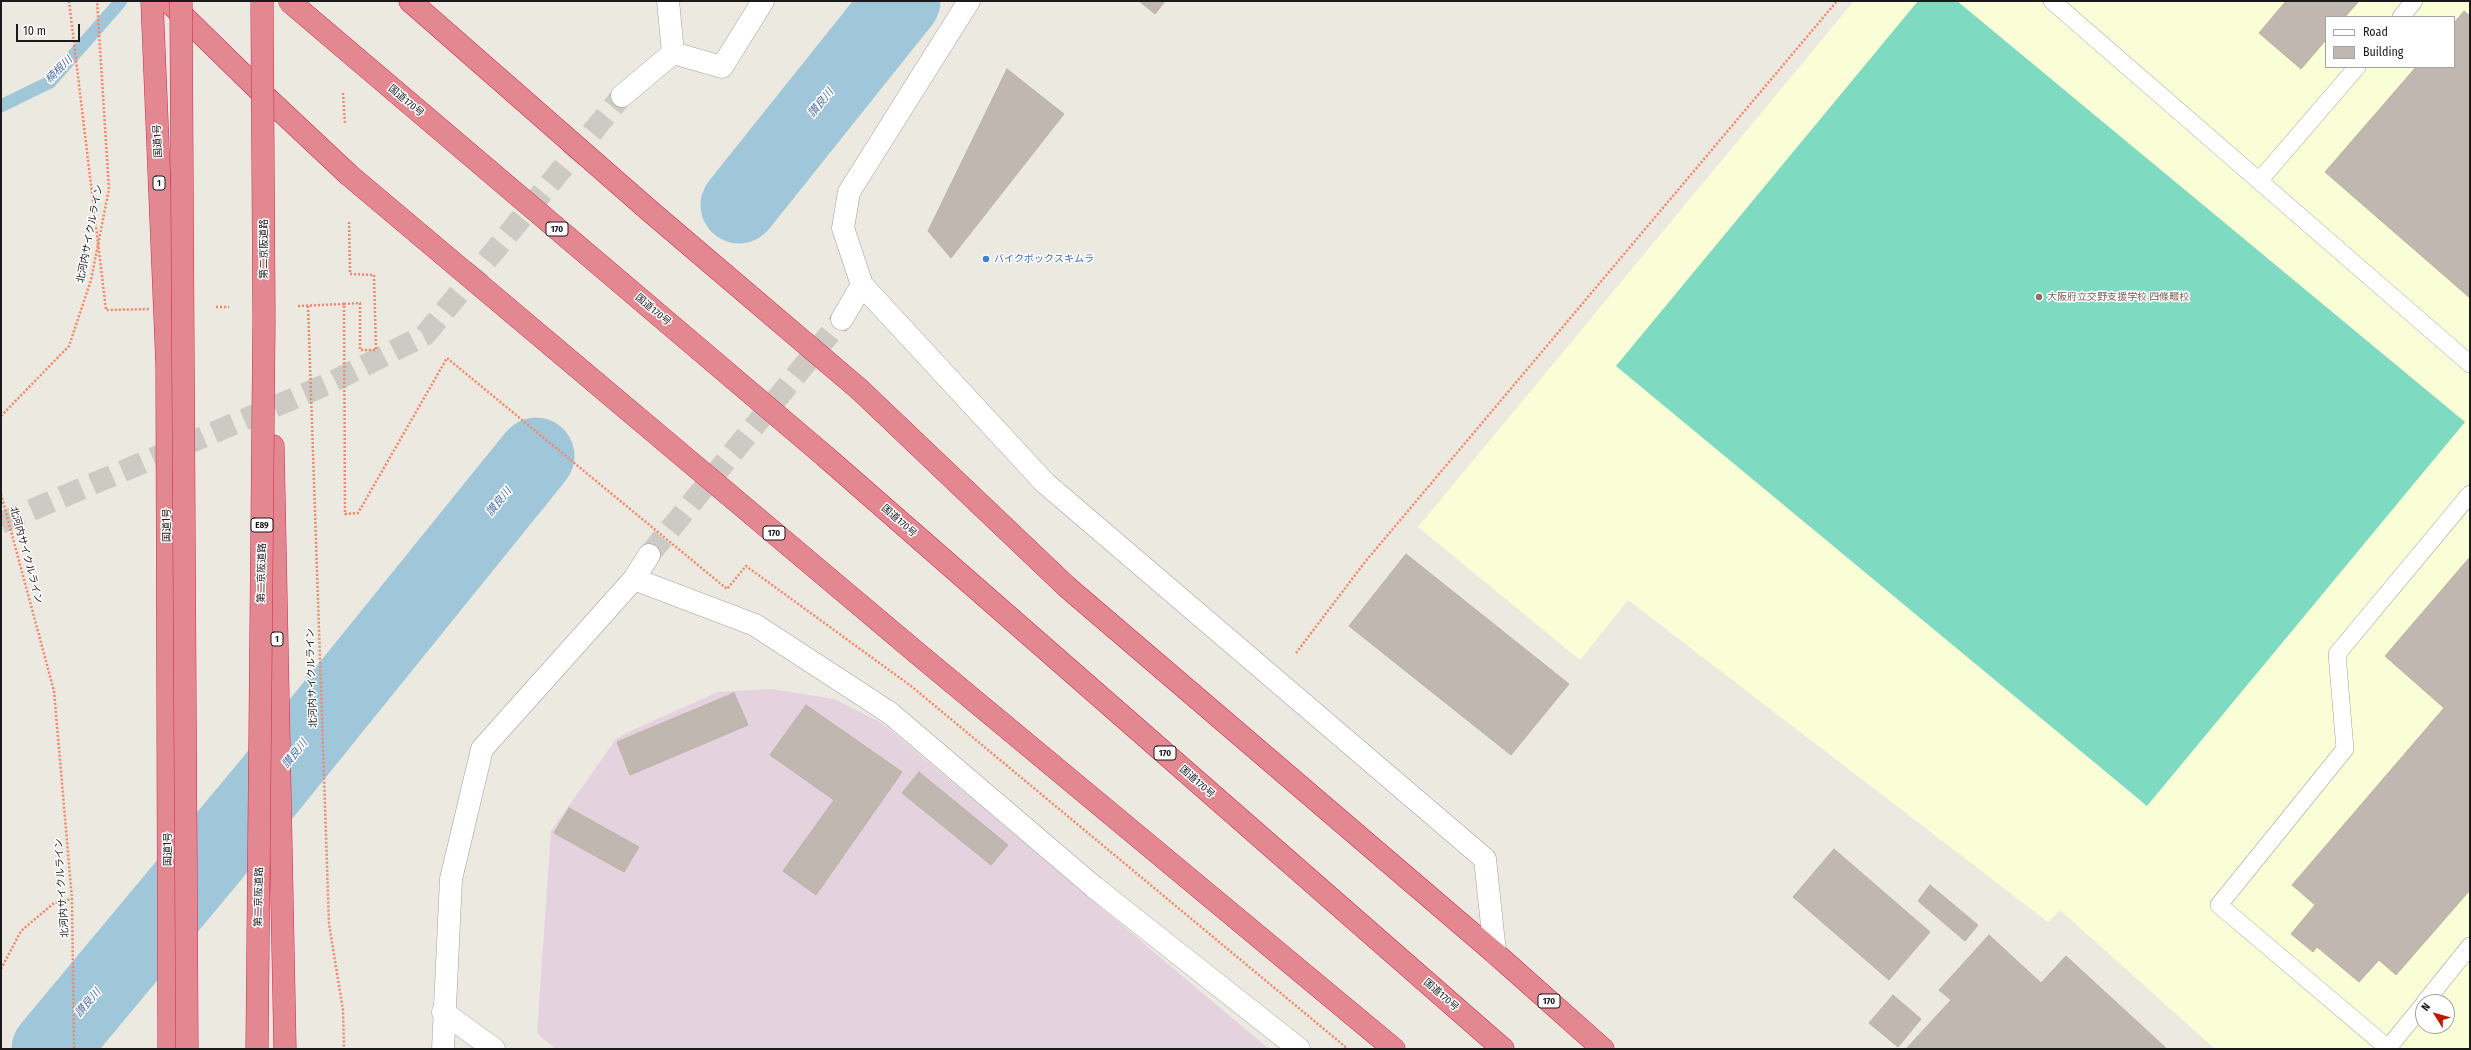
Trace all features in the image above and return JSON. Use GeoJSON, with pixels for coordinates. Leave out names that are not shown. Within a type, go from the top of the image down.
{"type":"FeatureCollection","features":[{"type":"Feature","properties":{"kind":"highway","name":"国道1号"},"geometry":{"type":"LineString","coordinates":[[152,1],[167,365],[168,1049]]}},
{"type":"Feature","properties":{"kind":"highway","name":"170"},"geometry":{"type":"LineString","coordinates":[[168,1],[267,98],[349,175],[905,643],[1394,1049]]}},
{"type":"Feature","properties":{"kind":"highway"},"geometry":{"type":"LineString","coordinates":[[181,1],[187,1049]]}},
{"type":"Feature","properties":{"kind":"highway","name":"1"},"geometry":{"type":"LineString","coordinates":[[263,1],[267,98],[285,1049]]}},
{"type":"Feature","properties":{"kind":"highway","name":"第二京阪道路"},"geometry":{"type":"LineString","coordinates":[[257,1049],[264,320],[263,1]]}},
{"type":"Feature","properties":{"kind":"highway","name":"国道170号"},"geometry":{"type":"LineString","coordinates":[[289,1],[826,457],[1503,1049]]}},
{"type":"Feature","properties":{"kind":"highway","name":"170"},"geometry":{"type":"LineString","coordinates":[[410,1],[651,212],[859,389],[1067,587],[1495,953],[1603,1049]]}},
{"type":"Feature","properties":{"kind":"street"},"geometry":{"type":"LineString","coordinates":[[668,1],[673,53]]}},
{"type":"Feature","properties":{"kind":"street"},"geometry":{"type":"LineString","coordinates":[[673,53],[722,67],[763,1]]}},
{"type":"Feature","properties":{"kind":"street"},"geometry":{"type":"LineString","coordinates":[[969,1],[848,192],[843,228],[862,285],[1045,484],[1485,859],[1495,953]]}},
{"type":"Feature","properties":{"kind":"street"},"geometry":{"type":"LineString","coordinates":[[622,96],[673,53]]}},
{"type":"Feature","properties":{"kind":"street"},"geometry":{"type":"LineString","coordinates":[[842,319],[862,285]]}},
{"type":"Feature","properties":{"kind":"street"},"geometry":{"type":"LineString","coordinates":[[443,1049],[443,1012],[451,879],[482,749],[634,579],[648,555]]}},
{"type":"Feature","properties":{"kind":"street"},"geometry":{"type":"LineString","coordinates":[[634,579],[755,625],[890,713],[1094,887],[1299,1049]]}},
{"type":"Feature","properties":{"kind":"street"},"geometry":{"type":"LineString","coordinates":[[443,1012],[494,1049]]}},
{"type":"Feature","properties":{"kind":"lane"},"geometry":{"type":"LineString","coordinates":[[2052,1],[2470,364]]}},
{"type":"Feature","properties":{"kind":"lane"},"geometry":{"type":"LineString","coordinates":[[2402,16],[2414,1]]}},
{"type":"Feature","properties":{"kind":"lane"},"geometry":{"type":"LineString","coordinates":[[2259,181],[2356,68]]}},
{"type":"Feature","properties":{"kind":"lane"},"geometry":{"type":"LineString","coordinates":[[2415,1015],[2389,1049],[2219,905],[2345,749],[2337,654],[2470,494]]}},
{"type":"Feature","properties":{"kind":"lane"},"geometry":{"type":"LineString","coordinates":[[2431,994],[2470,946]]}},
{"type":"Feature","properties":{"kind":"path"},"geometry":{"type":"LineString","coordinates":[[69,1],[106,310],[153,309]]}},
{"type":"Feature","properties":{"kind":"path","name":"北河内サイクルライン"},"geometry":{"type":"LineString","coordinates":[[1,416],[69,346],[90,280],[109,189],[97,1]]}},
{"type":"Feature","properties":{"kind":"path"},"geometry":{"type":"LineString","coordinates":[[1275,681],[1370,556],[1837,1]]}},
{"type":"Feature","properties":{"kind":"path"},"geometry":{"type":"LineString","coordinates":[[292,306],[360,303],[360,350],[376,350],[374,295]]}},
{"type":"Feature","properties":{"kind":"path"},"geometry":{"type":"LineString","coordinates":[[344,304],[345,514],[358,513],[447,358],[728,590],[746,566],[910,686],[1348,1049]]}},
{"type":"Feature","properties":{"kind":"path","name":"北河内サイクルライン"},"geometry":{"type":"LineString","coordinates":[[308,306],[329,924],[343,1010],[344,1049]]}},
{"type":"Feature","properties":{"kind":"path"},"geometry":{"type":"LineString","coordinates":[[215,307],[230,307]]}},
{"type":"Feature","properties":{"kind":"path","name":"北河内サイクルライン"},"geometry":{"type":"LineString","coordinates":[[1,494],[54,691],[72,899],[74,1049]]}},
{"type":"Feature","properties":{"kind":"path"},"geometry":{"type":"LineString","coordinates":[[1,969],[21,931],[54,903],[72,899]]}},
{"type":"Feature","properties":{"kind":"shaded area","name":"大阪府立交野支援学校 四條畷校"},"geometry":{"type":"Polygon","coordinates":[[[1854,1],[2470,1],[2470,1049],[2215,1049],[2060,910],[2048,922],[1628,600],[1580,660],[1418,527],[1854,1]]]}},
{"type":"Feature","properties":{"kind":"shaded area"},"geometry":{"type":"Polygon","coordinates":[[[772,689],[834,699],[882,723],[1269,1049],[555,1049],[537,1033],[551,831],[616,739],[626,733],[718,692],[772,689]]]}},
{"type":"Feature","properties":{"kind":"green space"},"geometry":{"type":"Polygon","coordinates":[[[1918,1],[1957,1],[2465,422],[2147,806],[1616,366],[1918,1]]]}},
{"type":"Feature","properties":{"kind":"building"},"geometry":{"type":"Polygon","coordinates":[[[1139,1],[1165,1],[1155,14],[1139,1]]]}},
{"type":"Feature","properties":{"kind":"building"},"geometry":{"type":"Polygon","coordinates":[[[2286,1],[2359,1],[2346,16],[2325,16],[2325,41],[2301,69],[2259,33],[2286,1]]]}},
{"type":"Feature","properties":{"kind":"building"},"geometry":{"type":"Polygon","coordinates":[[[2464,11],[2470,16],[2470,298],[2325,172],[2415,68],[2455,68],[2455,22],[2464,11]]]}},
{"type":"Feature","properties":{"kind":"building"},"geometry":{"type":"Polygon","coordinates":[[[1007,69],[1064,114],[951,258],[928,231],[1007,69]]]}},
{"type":"Feature","properties":{"kind":"building"},"geometry":{"type":"Polygon","coordinates":[[[1406,554],[1569,684],[1511,755],[1349,626],[1406,554]]]}},
{"type":"Feature","properties":{"kind":"building"},"geometry":{"type":"Polygon","coordinates":[[[2470,557],[2470,890],[2396,975],[2379,960],[2359,982],[2317,947],[2313,952],[2291,934],[2315,905],[2292,885],[2444,708],[2385,656],[2470,557]]]}},
{"type":"Feature","properties":{"kind":"building"},"geometry":{"type":"Polygon","coordinates":[[[734,693],[748,725],[630,775],[617,742],[734,693]]]}},
{"type":"Feature","properties":{"kind":"building"},"geometry":{"type":"Polygon","coordinates":[[[806,705],[902,772],[816,895],[783,871],[834,800],[770,755],[806,705]]]}},
{"type":"Feature","properties":{"kind":"building"},"geometry":{"type":"Polygon","coordinates":[[[919,772],[1008,845],[991,865],[902,793],[919,772]]]}},
{"type":"Feature","properties":{"kind":"building"},"geometry":{"type":"Polygon","coordinates":[[[569,808],[639,847],[624,872],[554,833],[569,808]]]}},
{"type":"Feature","properties":{"kind":"building"},"geometry":{"type":"Polygon","coordinates":[[[1834,849],[1930,932],[1889,980],[1793,897],[1834,849]]]}},
{"type":"Feature","properties":{"kind":"building"},"geometry":{"type":"Polygon","coordinates":[[[1930,885],[1978,925],[1965,941],[1918,901],[1930,885]]]}},
{"type":"Feature","properties":{"kind":"building"},"geometry":{"type":"Polygon","coordinates":[[[1989,935],[2041,983],[2066,956],[2167,1049],[1906,1049],[1951,1000],[1939,990],[1989,935]]]}},
{"type":"Feature","properties":{"kind":"building"},"geometry":{"type":"Polygon","coordinates":[[[1893,995],[1921,1019],[1898,1047],[1869,1023],[1893,995]]]}},
{"type":"Feature","properties":{"kind":"waterway","name":"楠根川"},"geometry":{"type":"LineString","coordinates":[[1,106],[50,82],[121,1]]}},
{"type":"Feature","properties":{"kind":"waterway","name":"讃良川"},"geometry":{"type":"LineString","coordinates":[[739,205],[902,1]]}},
{"type":"Feature","properties":{"kind":"waterway","name":"讃良川"},"geometry":{"type":"LineString","coordinates":[[50,1049],[270,785],[536,456]]}},
{"type":"Feature","properties":{"kind":"tunnel"},"geometry":{"type":"LineString","coordinates":[[1,523],[330,383],[425,335],[622,96]]}},
{"type":"Feature","properties":{"kind":"tunnel"},"geometry":{"type":"LineString","coordinates":[[649,555],[842,319]]}},
{"type":"Feature","properties":{"kind":"place","name":"バイクボックスキムラ"},"geometry":{"type":"Point","coordinates":[986,259]}},
{"type":"Feature","properties":{"kind":"place","name":"大阪府立交野支援学校 四條畷校"},"geometry":{"type":"Point","coordinates":[2039,297]}}]}
